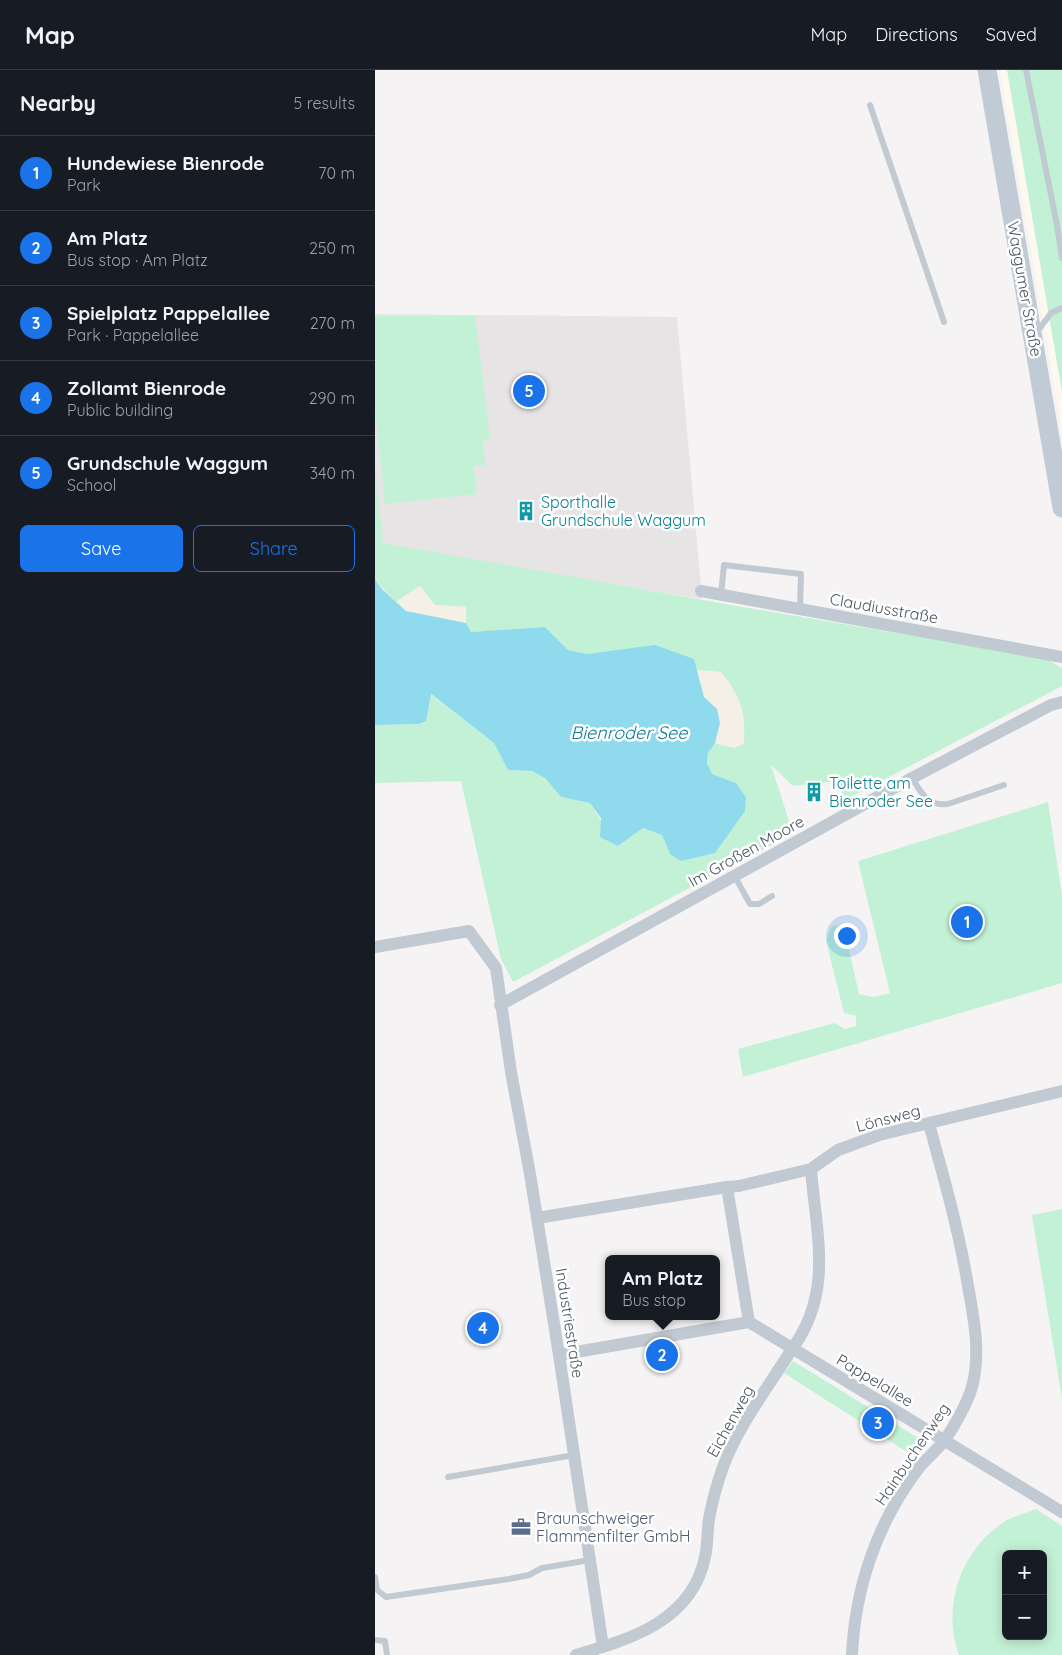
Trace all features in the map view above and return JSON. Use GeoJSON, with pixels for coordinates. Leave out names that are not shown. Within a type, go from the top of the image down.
{"type":"FeatureCollection","features":[{"type":"Feature","properties":{"kind":"street","name":"Waggumer Straße"},"geometry":{"type":"LineString","coordinates":[[987,70],[1062,508]]}},
{"type":"Feature","properties":{"kind":"street","name":"Claudiusstraße"},"geometry":{"type":"LineString","coordinates":[[701,591],[1062,656]]}},
{"type":"Feature","properties":{"kind":"street","name":"Im Großen Moore"},"geometry":{"type":"LineString","coordinates":[[500,1005],[912,778],[1051,705],[1062,702]]}},
{"type":"Feature","properties":{"kind":"street","name":"Industriestraße"},"geometry":{"type":"LineString","coordinates":[[375,947],[469,931],[496,968],[500,1005],[559,1355],[603,1647]]}},
{"type":"Feature","properties":{"kind":"street","name":"Lönsweg"},"geometry":{"type":"LineString","coordinates":[[537,1218],[748,1184],[811,1169],[838,1150],[879,1135],[1062,1091]]}},
{"type":"Feature","properties":{"kind":"street","name":"Hainbuchenweg"},"geometry":{"type":"LineString","coordinates":[[852,1655],[856,1614],[862,1587],[881,1530],[902,1492],[919,1467],[944,1441],[967,1400],[972,1386],[976,1363],[976,1338],[973,1314],[958,1231],[929,1124]]}},
{"type":"Feature","properties":{"kind":"street","name":"Eichenweg"},"geometry":{"type":"LineString","coordinates":[[576,1655],[641,1633],[659,1623],[687,1598],[695,1586],[702,1569],[712,1505],[718,1481],[730,1450],[803,1334],[811,1318],[816,1300],[819,1275],[819,1250],[811,1169]]}},
{"type":"Feature","properties":{"kind":"street"},"geometry":{"type":"LineString","coordinates":[[559,1355],[749,1322],[727,1187]]}},
{"type":"Feature","properties":{"kind":"street","name":"Pappelallee"},"geometry":{"type":"LineString","coordinates":[[749,1322],[1062,1512]]}},
{"type":"Feature","properties":{"kind":"lane"},"geometry":{"type":"LineString","coordinates":[[1026,70],[1062,258]]}},
{"type":"Feature","properties":{"kind":"lane"},"geometry":{"type":"LineString","coordinates":[[870,106],[944,322]]}},
{"type":"Feature","properties":{"kind":"lane"},"geometry":{"type":"LineString","coordinates":[[1033,340],[1039,328],[1051,313],[1062,308]]}},
{"type":"Feature","properties":{"kind":"lane"},"geometry":{"type":"LineString","coordinates":[[721,595],[724,565],[801,574],[801,609]]}},
{"type":"Feature","properties":{"kind":"lane"},"geometry":{"type":"LineString","coordinates":[[912,778],[929,801],[940,805],[1004,785]]}},
{"type":"Feature","properties":{"kind":"lane"},"geometry":{"type":"LineString","coordinates":[[734,875],[742,893],[750,904],[759,904],[772,896]]}},
{"type":"Feature","properties":{"kind":"lane"},"geometry":{"type":"LineString","coordinates":[[447,1477],[574,1455]]}},
{"type":"Feature","properties":{"kind":"lane"},"geometry":{"type":"LineString","coordinates":[[375,1577],[377,1590],[386,1597],[529,1576],[542,1568],[589,1560]]}},
{"type":"Feature","properties":{"kind":"lane"},"geometry":{"type":"LineString","coordinates":[[375,1640],[385,1641],[387,1655]]}},
{"type":"Feature","properties":{"kind":"shaded area"},"geometry":{"type":"Polygon","coordinates":[[[1000,70],[1062,70],[1062,431],[1000,70]]]}},
{"type":"Feature","properties":{"kind":"shaded area"},"geometry":{"type":"Polygon","coordinates":[[[375,314],[677,317],[702,599],[548,574],[382,543],[375,465],[375,314]]]}},
{"type":"Feature","properties":{"kind":"green space"},"geometry":{"type":"Polygon","coordinates":[[[1007,70],[1062,70],[1062,392],[1007,70]]]}},
{"type":"Feature","properties":{"kind":"green space"},"geometry":{"type":"Polygon","coordinates":[[[375,316],[475,316],[490,439],[483,440],[485,465],[474,466],[477,494],[385,504],[375,410],[375,316]]]}},
{"type":"Feature","properties":{"kind":"green space"},"geometry":{"type":"Polygon","coordinates":[[[375,465],[383,543],[754,609],[1045,658],[1062,668],[1062,686],[845,800],[837,781],[793,786],[771,765],[793,833],[734,866],[723,865],[709,872],[710,877],[513,982],[501,959],[461,781],[375,783],[375,725],[419,724],[430,694],[494,743],[508,770],[532,771],[545,778],[561,797],[590,803],[618,846],[643,828],[662,835],[670,854],[746,797],[736,783],[712,774],[707,761],[709,751],[715,743],[734,748],[721,672],[696,670],[694,659],[614,651],[587,654],[568,650],[545,627],[471,632],[466,623],[466,607],[435,605],[420,586],[396,602],[375,580],[375,465]]]}},
{"type":"Feature","properties":{"kind":"green space"},"geometry":{"type":"Polygon","coordinates":[[[1048,802],[1062,896],[1062,983],[743,1077],[738,1049],[835,1023],[845,1029],[856,1026],[856,1016],[844,1013],[826,941],[831,927],[843,923],[859,994],[874,997],[890,993],[858,861],[1048,802]]]}},
{"type":"Feature","properties":{"kind":"green space"},"geometry":{"type":"Polygon","coordinates":[[[1062,1209],[1062,1399],[1032,1215],[1062,1209]]]}},
{"type":"Feature","properties":{"kind":"green space"},"geometry":{"type":"Polygon","coordinates":[[[793,1361],[918,1438],[926,1447],[918,1459],[784,1373],[793,1361]]]}},
{"type":"Feature","properties":{"kind":"green space"},"geometry":{"type":"Polygon","coordinates":[[[1036,1509],[1062,1526],[1062,1655],[959,1655],[954,1637],[952,1618],[954,1599],[959,1581],[966,1564],[976,1548],[989,1534],[1015,1516],[1036,1509]]]}},
{"type":"Feature","properties":{"kind":"sand"},"geometry":{"type":"Polygon","coordinates":[[[420,586],[435,605],[466,607],[466,623],[406,611],[396,602],[420,586]]]}},
{"type":"Feature","properties":{"kind":"sand"},"geometry":{"type":"Polygon","coordinates":[[[696,670],[721,672],[728,681],[741,705],[744,723],[744,744],[734,748],[715,743],[720,723],[717,709],[704,697],[696,670]]]}},
{"type":"Feature","properties":{"kind":"water","name":"Bienroder See"},"geometry":{"type":"Polygon","coordinates":[[[375,580],[406,611],[466,623],[471,632],[545,627],[568,650],[587,654],[655,645],[694,659],[704,697],[717,709],[720,723],[715,743],[708,753],[707,763],[712,774],[736,783],[746,797],[745,811],[715,853],[681,861],[670,854],[662,835],[643,828],[618,846],[600,837],[601,818],[590,803],[561,797],[545,778],[532,771],[508,770],[494,743],[431,694],[426,721],[419,724],[375,725],[375,580]]]}},
{"type":"Feature","properties":{"kind":"place","name":"Grundschule Waggum"},"geometry":{"type":"Point","coordinates":[529,391]}},
{"type":"Feature","properties":{"kind":"place","name":"Sporthalle Grundschule Waggum"},"geometry":{"type":"Point","coordinates":[526,511]}},
{"type":"Feature","properties":{"kind":"place","name":"Toilette am Bienroder See"},"geometry":{"type":"Point","coordinates":[814,792]}},
{"type":"Feature","properties":{"kind":"place","name":"Hundewiese Bienrode"},"geometry":{"type":"Point","coordinates":[967,922]}},
{"type":"Feature","properties":{"kind":"place","name":"Zollamt Bienrode"},"geometry":{"type":"Point","coordinates":[483,1328]}},
{"type":"Feature","properties":{"kind":"place","name":"Am Platz"},"geometry":{"type":"Point","coordinates":[662,1355]}},
{"type":"Feature","properties":{"kind":"place","name":"Spielplatz Pappelallee"},"geometry":{"type":"Point","coordinates":[878,1423]}},
{"type":"Feature","properties":{"kind":"place","name":"Braunschweiger Flammenfilter GmbH"},"geometry":{"type":"Point","coordinates":[521,1527]}}]}
